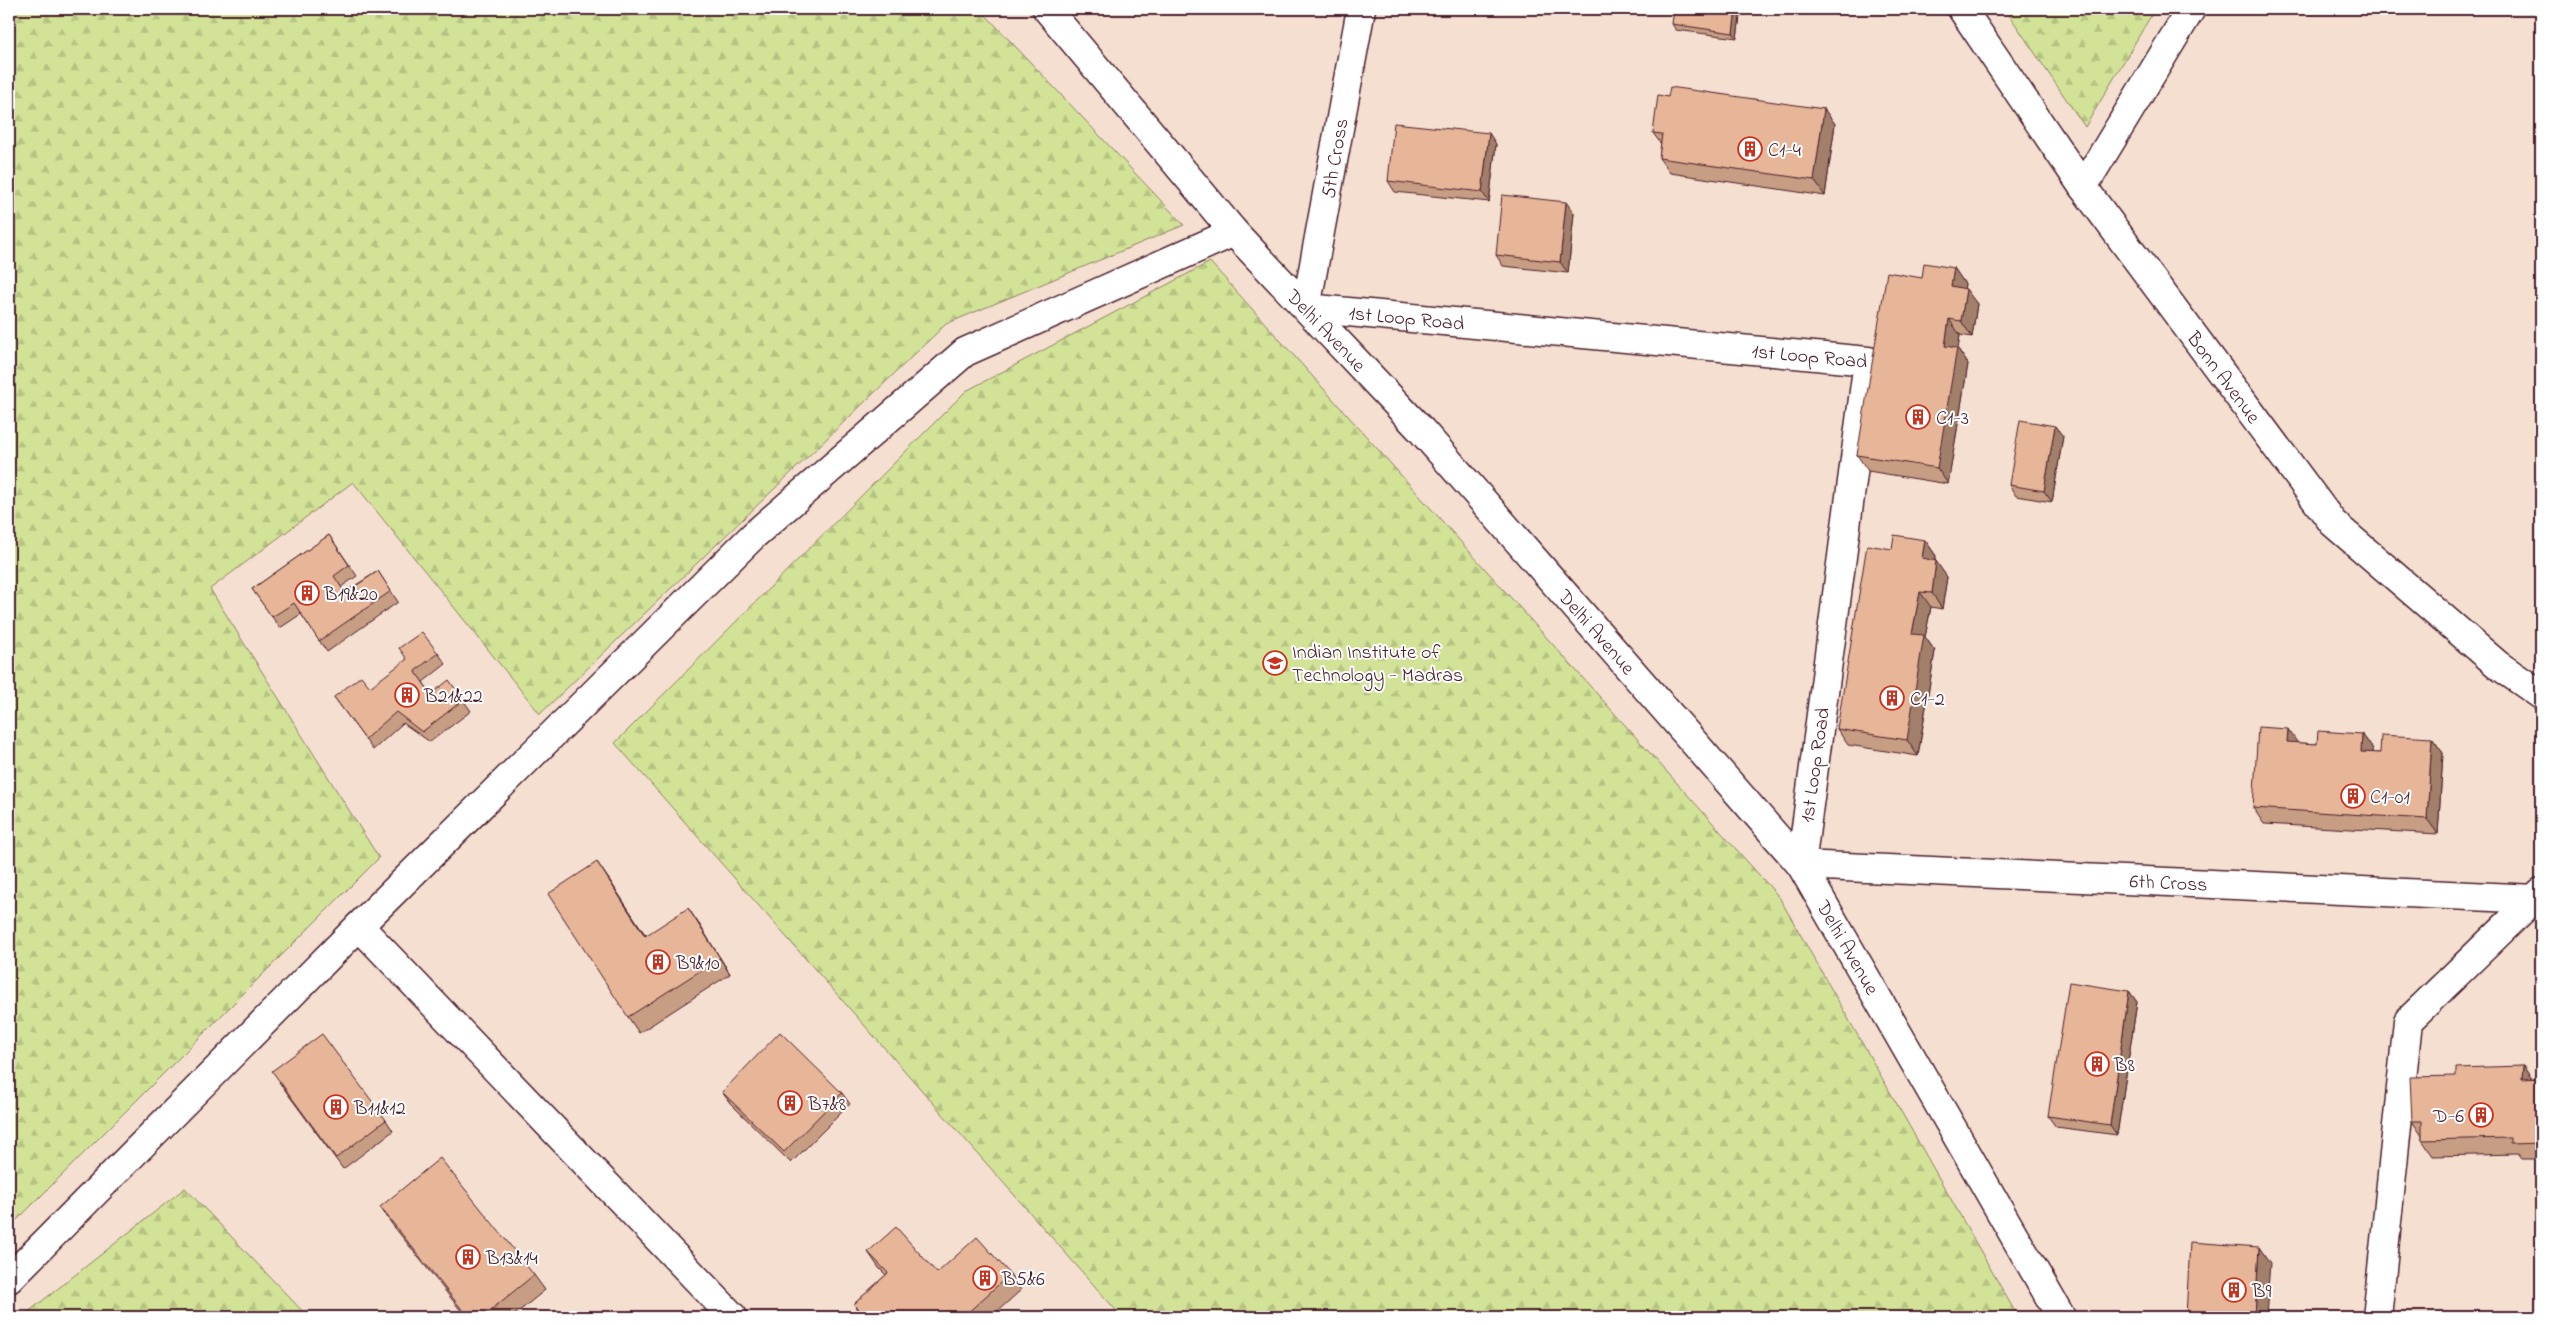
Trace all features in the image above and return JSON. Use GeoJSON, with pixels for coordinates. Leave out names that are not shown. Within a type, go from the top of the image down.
{"type":"FeatureCollection","features":[{"type":"Feature","properties":{"kind":"lane","name":"Delhi Avenue"},"geometry":{"type":"LineString","coordinates":[[1047,9],[1234,232],[1422,431],[1801,865],[2061,1317]]}},
{"type":"Feature","properties":{"kind":"lane","name":"5th Cross"},"geometry":{"type":"LineString","coordinates":[[1306,308],[1361,9]]}},
{"type":"Feature","properties":{"kind":"lane","name":"Bonn Avenue"},"geometry":{"type":"LineString","coordinates":[[1962,9],[2083,187],[2333,523],[2498,664],[2541,695]]}},
{"type":"Feature","properties":{"kind":"lane"},"geometry":{"type":"LineString","coordinates":[[2083,187],[2191,9]]}},
{"type":"Feature","properties":{"kind":"lane"},"geometry":{"type":"LineString","coordinates":[[9,1279],[359,926],[754,535],[965,352],[1234,232]]}},
{"type":"Feature","properties":{"kind":"lane","name":"1st Loop Road"},"geometry":{"type":"LineString","coordinates":[[1306,308],[1868,361],[1801,865]]}},
{"type":"Feature","properties":{"kind":"lane","name":"6th Cross"},"geometry":{"type":"LineString","coordinates":[[1801,865],[2539,896]]}},
{"type":"Feature","properties":{"kind":"lane"},"geometry":{"type":"LineString","coordinates":[[2377,1317],[2408,1021],[2539,896]]}},
{"type":"Feature","properties":{"kind":"lane"},"geometry":{"type":"LineString","coordinates":[[359,926],[733,1317]]}},
{"type":"Feature","properties":{"kind":"shaded area","name":"Indian Institute of Technology - Madras"},"geometry":{"type":"Polygon","coordinates":[[[9,9],[2541,9],[2541,1317],[9,1317],[9,9]]]}},
{"type":"Feature","properties":{"kind":"green space"},"geometry":{"type":"Polygon","coordinates":[[[9,9],[980,9],[1184,225],[946,324],[540,714],[353,482],[210,589],[379,858],[9,1228],[9,9]]]}},
{"type":"Feature","properties":{"kind":"green space"},"geometry":{"type":"Polygon","coordinates":[[[2005,9],[2155,9],[2085,127],[2005,9]]]}},
{"type":"Feature","properties":{"kind":"green space"},"geometry":{"type":"Polygon","coordinates":[[[1210,262],[1779,897],[2018,1317],[1122,1317],[615,743],[966,391],[1210,262]]]}},
{"type":"Feature","properties":{"kind":"green space"},"geometry":{"type":"Polygon","coordinates":[[[185,1188],[308,1317],[22,1317],[185,1188]]]}},
{"type":"Feature","properties":{"kind":"building"},"geometry":{"type":"Polygon","coordinates":[[[1674,9],[1736,9],[1733,33],[1672,24],[1674,9]]]}},
{"type":"Feature","properties":{"kind":"building","name":"C1-4"},"geometry":{"type":"Polygon","coordinates":[[[1670,87],[1824,109],[1814,180],[1659,158],[1662,134],[1653,133],[1658,95],[1668,97],[1670,87]]]}},
{"type":"Feature","properties":{"kind":"building"},"geometry":{"type":"Polygon","coordinates":[[[1394,123],[1489,133],[1482,192],[1388,181],[1394,123]]]}},
{"type":"Feature","properties":{"kind":"building"},"geometry":{"type":"Polygon","coordinates":[[[1502,195],[1566,202],[1560,262],[1496,255],[1502,195]]]}},
{"type":"Feature","properties":{"kind":"building","name":"C1-3"},"geometry":{"type":"Polygon","coordinates":[[[1924,263],[1954,268],[1951,286],[1966,289],[1961,321],[1949,319],[1945,346],[1957,348],[1937,468],[1857,455],[1887,272],[1922,278],[1924,263]]]}},
{"type":"Feature","properties":{"kind":"building"},"geometry":{"type":"Polygon","coordinates":[[[2020,420],[2055,426],[2044,491],[2009,485],[2020,420]]]}},
{"type":"Feature","properties":{"kind":"building","name":"B19&20"},"geometry":{"type":"Polygon","coordinates":[[[329,535],[349,565],[334,576],[345,593],[378,571],[391,591],[319,641],[294,603],[272,617],[252,589],[329,535]]]}},
{"type":"Feature","properties":{"kind":"building","name":"C1-2"},"geometry":{"type":"Polygon","coordinates":[[[1894,535],[1925,540],[1922,558],[1936,561],[1932,593],[1920,592],[1912,634],[1924,635],[1907,740],[1837,729],[1867,545],[1892,549],[1894,535]]]}},
{"type":"Feature","properties":{"kind":"building","name":"B21&22"},"geometry":{"type":"Polygon","coordinates":[[[422,632],[438,653],[415,671],[431,694],[449,680],[463,700],[422,732],[396,712],[365,739],[334,697],[361,676],[370,687],[407,659],[399,648],[422,632]]]}},
{"type":"Feature","properties":{"kind":"building","name":"C1-01"},"geometry":{"type":"Polygon","coordinates":[[[2258,727],[2288,729],[2287,742],[2317,744],[2318,731],[2362,734],[2361,752],[2380,753],[2381,735],[2432,738],[2427,819],[2253,808],[2258,727]]]}},
{"type":"Feature","properties":{"kind":"building","name":"B9&10"},"geometry":{"type":"Polygon","coordinates":[[[597,862],[645,936],[688,908],[720,958],[628,1017],[548,894],[597,862]]]}},
{"type":"Feature","properties":{"kind":"building","name":"B8"},"geometry":{"type":"Polygon","coordinates":[[[2069,982],[2129,991],[2110,1125],[2048,1116],[2069,982]]]}},
{"type":"Feature","properties":{"kind":"building","name":"B7&8"},"geometry":{"type":"Polygon","coordinates":[[[780,1032],[842,1093],[784,1152],[722,1092],[780,1032]]]}},
{"type":"Feature","properties":{"kind":"building","name":"B11&12"},"geometry":{"type":"Polygon","coordinates":[[[322,1034],[386,1120],[336,1158],[272,1071],[322,1034]]]}},
{"type":"Feature","properties":{"kind":"building","name":"D-6"},"geometry":{"type":"Polygon","coordinates":[[[2523,1066],[2522,1079],[2541,1078],[2541,1143],[2511,1144],[2511,1138],[2422,1140],[2422,1121],[2412,1121],[2410,1077],[2456,1076],[2456,1068],[2523,1066]]]}},
{"type":"Feature","properties":{"kind":"building","name":"B13&14"},"geometry":{"type":"Polygon","coordinates":[[[440,1158],[534,1275],[482,1317],[468,1317],[380,1207],[440,1158]]]}},
{"type":"Feature","properties":{"kind":"building","name":"B5&6"},"geometry":{"type":"Polygon","coordinates":[[[896,1227],[937,1273],[977,1237],[1010,1274],[963,1317],[866,1317],[854,1304],[888,1273],[868,1252],[896,1227]]]}},
{"type":"Feature","properties":{"kind":"building","name":"B9"},"geometry":{"type":"Polygon","coordinates":[[[2190,1242],[2259,1247],[2255,1317],[2186,1317],[2190,1242]]]}},
{"type":"Feature","properties":{"kind":"place","name":"C1-4"},"geometry":{"type":"Point","coordinates":[1750,149]}},
{"type":"Feature","properties":{"kind":"place","name":"C1-3"},"geometry":{"type":"Point","coordinates":[1918,417]}},
{"type":"Feature","properties":{"kind":"place","name":"B19&20"},"geometry":{"type":"Point","coordinates":[307,593]}},
{"type":"Feature","properties":{"kind":"place","name":"Indian Institute of Technology - Madras"},"geometry":{"type":"Point","coordinates":[1275,663]}},
{"type":"Feature","properties":{"kind":"place","name":"B21&22"},"geometry":{"type":"Point","coordinates":[407,695]}},
{"type":"Feature","properties":{"kind":"place","name":"C1-2"},"geometry":{"type":"Point","coordinates":[1892,698]}},
{"type":"Feature","properties":{"kind":"place","name":"C1-01"},"geometry":{"type":"Point","coordinates":[2353,796]}},
{"type":"Feature","properties":{"kind":"place","name":"B9&10"},"geometry":{"type":"Point","coordinates":[658,962]}},
{"type":"Feature","properties":{"kind":"place","name":"B8"},"geometry":{"type":"Point","coordinates":[2097,1064]}},
{"type":"Feature","properties":{"kind":"place","name":"B7&8"},"geometry":{"type":"Point","coordinates":[790,1103]}},
{"type":"Feature","properties":{"kind":"place","name":"B11&12"},"geometry":{"type":"Point","coordinates":[336,1107]}},
{"type":"Feature","properties":{"kind":"place","name":"D-6"},"geometry":{"type":"Point","coordinates":[2481,1115]}},
{"type":"Feature","properties":{"kind":"place","name":"B13&14"},"geometry":{"type":"Point","coordinates":[468,1257]}},
{"type":"Feature","properties":{"kind":"place","name":"B5&6"},"geometry":{"type":"Point","coordinates":[985,1278]}},
{"type":"Feature","properties":{"kind":"place","name":"B9"},"geometry":{"type":"Point","coordinates":[2234,1290]}}]}
